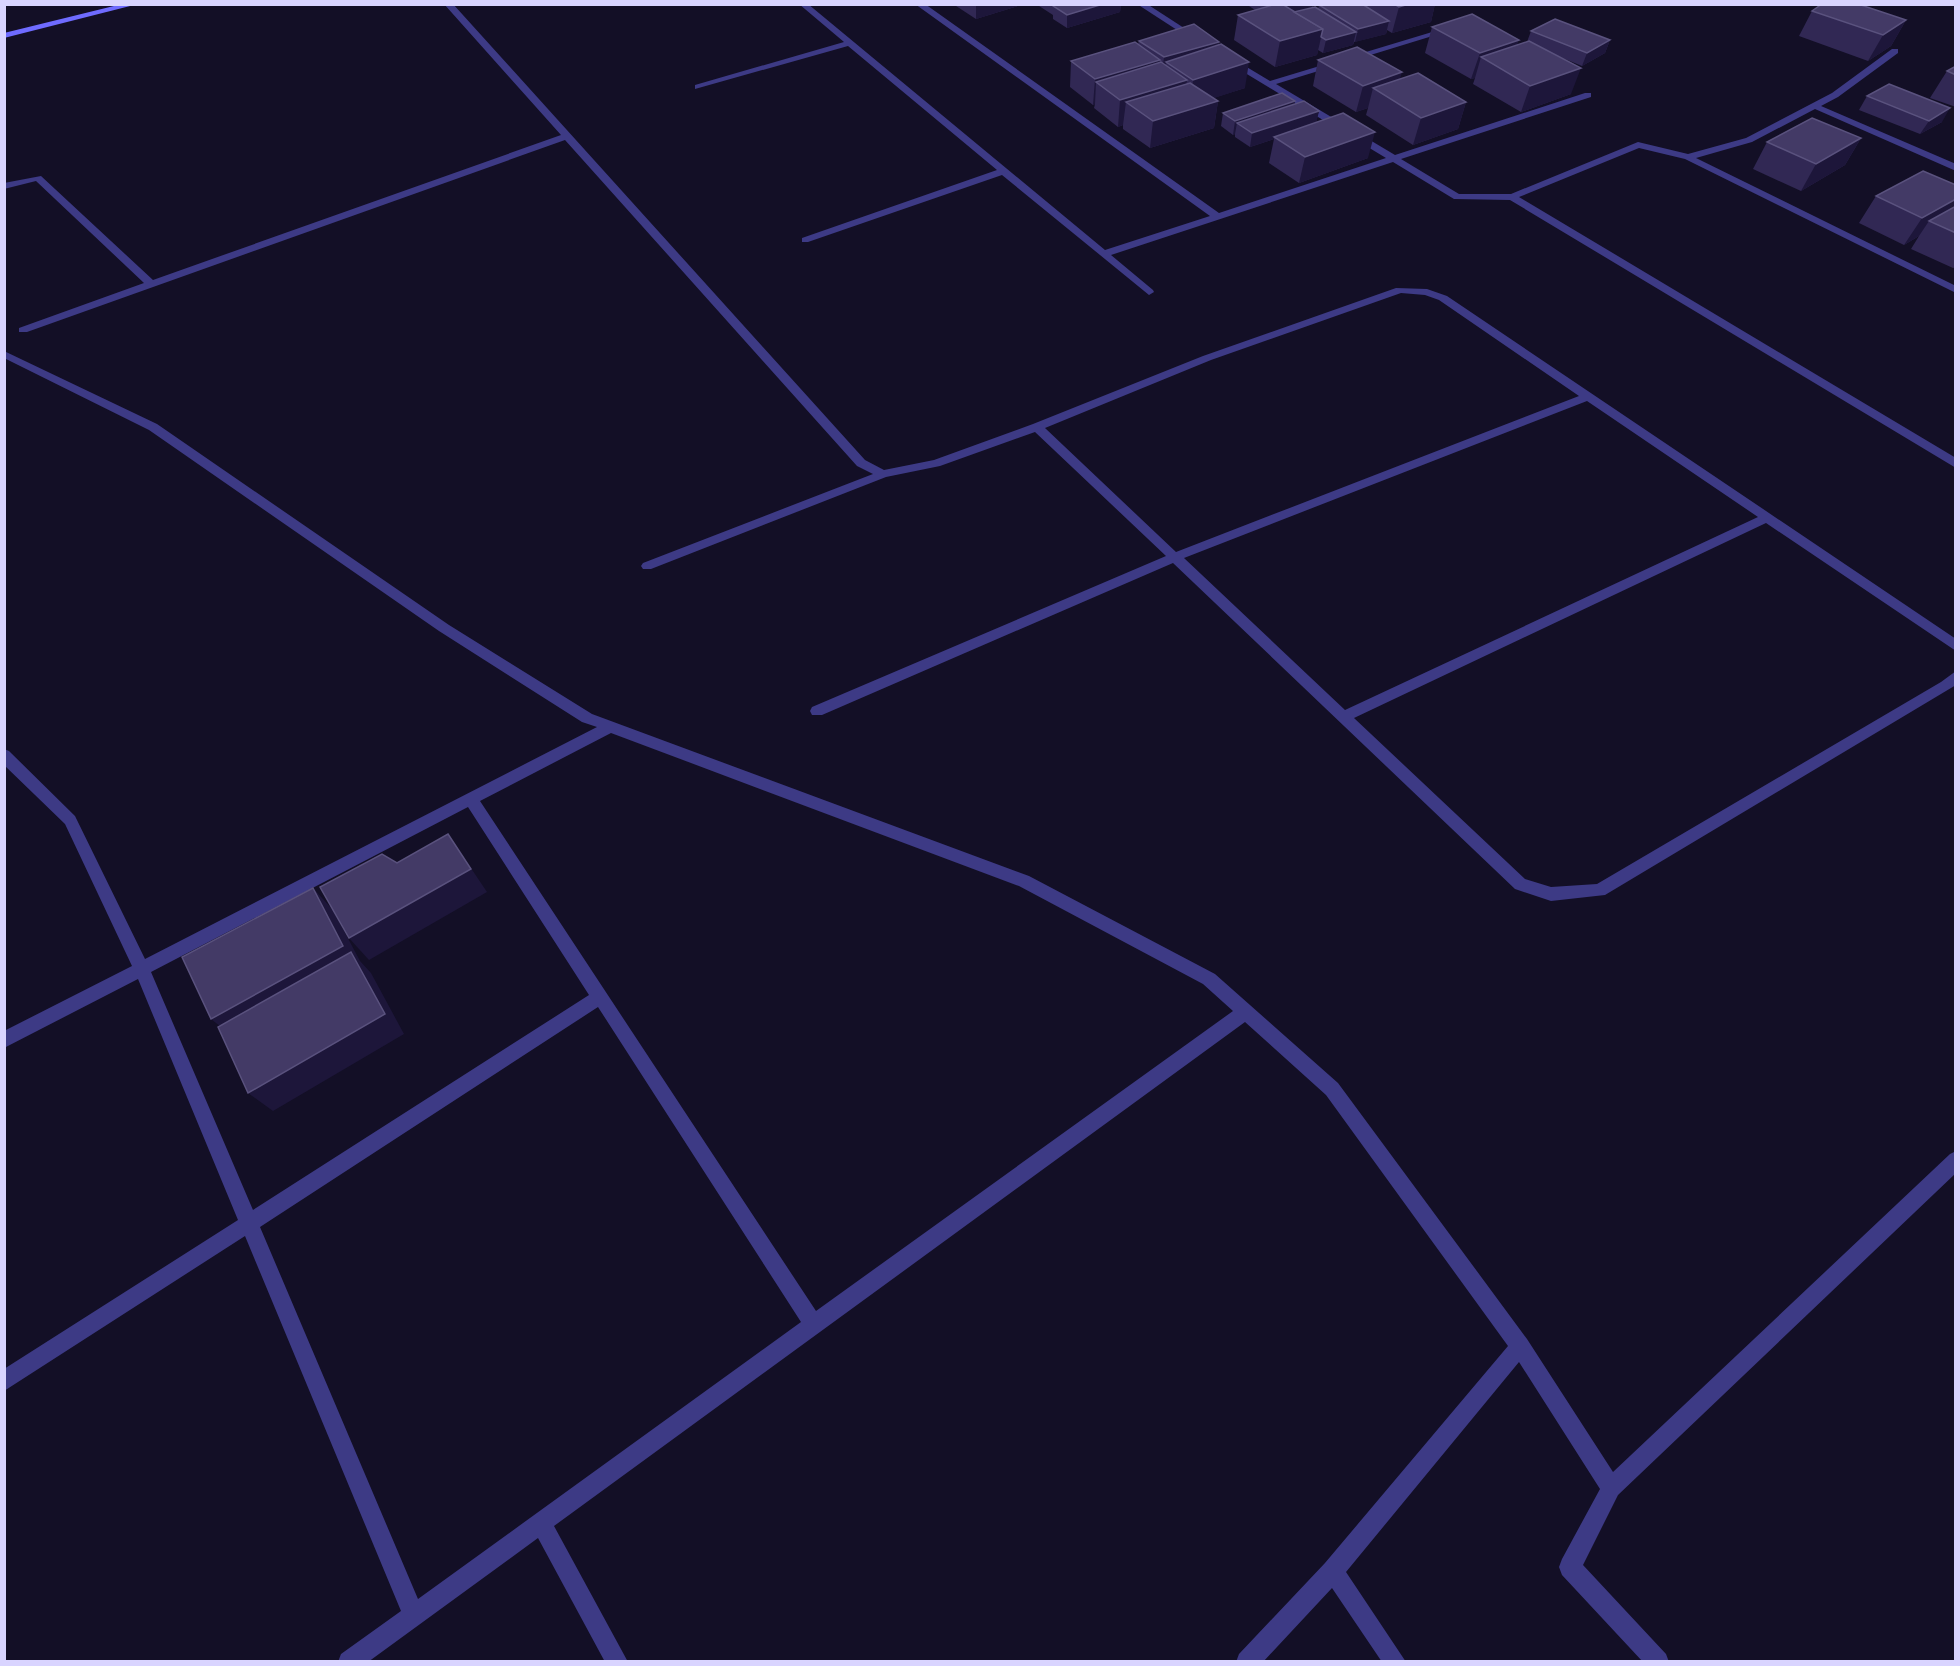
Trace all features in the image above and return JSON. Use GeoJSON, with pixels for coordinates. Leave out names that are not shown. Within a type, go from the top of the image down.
{"type":"FeatureCollection","features":[{"type":"Feature","properties":{"kind":"street"},"geometry":{"type":"LineString","coordinates":[[4,36],[134,4]]}},
{"type":"Feature","properties":{"kind":"street"},"geometry":{"type":"LineString","coordinates":[[448,4],[861,463],[883,474]]}},
{"type":"Feature","properties":{"kind":"street"},"geometry":{"type":"LineString","coordinates":[[803,4],[1149,292]]}},
{"type":"Feature","properties":{"kind":"street"},"geometry":{"type":"LineString","coordinates":[[919,4],[1217,216]]}},
{"type":"Feature","properties":{"kind":"street"},"geometry":{"type":"LineString","coordinates":[[1144,5],[1211,48]]}},
{"type":"Feature","properties":{"kind":"street"},"geometry":{"type":"LineString","coordinates":[[1269,84],[1455,26]]}},
{"type":"Feature","properties":{"kind":"street"},"geometry":{"type":"LineString","coordinates":[[698,87],[850,44]]}},
{"type":"Feature","properties":{"kind":"street"},"geometry":{"type":"LineString","coordinates":[[1688,157],[1749,140],[1835,95],[1895,51]]}},
{"type":"Feature","properties":{"kind":"street"},"geometry":{"type":"LineString","coordinates":[[1221,54],[1457,197],[1512,197],[1638,145],[1688,157],[1956,290]]}},
{"type":"Feature","properties":{"kind":"street"},"geometry":{"type":"LineString","coordinates":[[1104,254],[1588,94]]}},
{"type":"Feature","properties":{"kind":"street"},"geometry":{"type":"LineString","coordinates":[[1815,106],[1956,168]]}},
{"type":"Feature","properties":{"kind":"street"},"geometry":{"type":"LineString","coordinates":[[22,330],[567,136]]}},
{"type":"Feature","properties":{"kind":"street"},"geometry":{"type":"LineString","coordinates":[[805,240],[1004,171]]}},
{"type":"Feature","properties":{"kind":"street"},"geometry":{"type":"LineString","coordinates":[[4,186],[38,178],[151,284]]}},
{"type":"Feature","properties":{"kind":"street"},"geometry":{"type":"LineString","coordinates":[[1512,197],[1956,464]]}},
{"type":"Feature","properties":{"kind":"street"},"geometry":{"type":"LineString","coordinates":[[647,566],[883,474],[936,463],[1037,427],[1207,358],[1400,290],[1427,292],[1443,298],[1956,646]]}},
{"type":"Feature","properties":{"kind":"street"},"geometry":{"type":"LineString","coordinates":[[4,354],[153,427],[444,628],[587,718],[1024,881],[1209,978],[1332,1089],[1520,1346],[1611,1488]]}},
{"type":"Feature","properties":{"kind":"street"},"geometry":{"type":"LineString","coordinates":[[817,711],[1174,557],[1589,396]]}},
{"type":"Feature","properties":{"kind":"street"},"geometry":{"type":"LineString","coordinates":[[1037,427],[1520,884],[1551,894],[1600,890],[1946,686],[1956,676]]}},
{"type":"Feature","properties":{"kind":"street"},"geometry":{"type":"LineString","coordinates":[[1344,717],[1767,518]]}},
{"type":"Feature","properties":{"kind":"street"},"geometry":{"type":"LineString","coordinates":[[4,1040],[610,727]]}},
{"type":"Feature","properties":{"kind":"street"},"geometry":{"type":"LineString","coordinates":[[4,754],[70,820],[142,969],[414,1615]]}},
{"type":"Feature","properties":{"kind":"street"},"geometry":{"type":"LineString","coordinates":[[471,799],[814,1325]]}},
{"type":"Feature","properties":{"kind":"street"},"geometry":{"type":"LineString","coordinates":[[4,1381],[600,997]]}},
{"type":"Feature","properties":{"kind":"street"},"geometry":{"type":"LineString","coordinates":[[350,1662],[1245,1012]]}},
{"type":"Feature","properties":{"kind":"street"},"geometry":{"type":"LineString","coordinates":[[1658,1662],[1570,1567],[1611,1488],[1956,1160]]}},
{"type":"Feature","properties":{"kind":"street"},"geometry":{"type":"LineString","coordinates":[[1246,1662],[1333,1571],[1520,1346]]}},
{"type":"Feature","properties":{"kind":"street"},"geometry":{"type":"LineString","coordinates":[[541,1523],[617,1662]]}},
{"type":"Feature","properties":{"kind":"street"},"geometry":{"type":"LineString","coordinates":[[1333,1571],[1395,1662]]}},
{"type":"Feature","properties":{"kind":"building"},"geometry":{"type":"Polygon","coordinates":[[[1103,4],[1067,15],[1053,6],[1103,4]]]}},
{"type":"Feature","properties":{"kind":"building"},"geometry":{"type":"Polygon","coordinates":[[[1282,4],[1323,29],[1280,41],[1238,15],[1282,4]]]}},
{"type":"Feature","properties":{"kind":"building"},"geometry":{"type":"Polygon","coordinates":[[[1362,4],[1389,21],[1358,29],[1319,5],[1362,4]]]}},
{"type":"Feature","properties":{"kind":"building"},"geometry":{"type":"Polygon","coordinates":[[[1822,4],[1858,4],[1906,20],[1883,35],[1812,11],[1822,4]]]}},
{"type":"Feature","properties":{"kind":"building"},"geometry":{"type":"Polygon","coordinates":[[[1315,7],[1356,32],[1326,40],[1321,37],[1323,29],[1294,12],[1315,7]]]}},
{"type":"Feature","properties":{"kind":"building"},"geometry":{"type":"Polygon","coordinates":[[[1472,14],[1519,40],[1480,53],[1432,27],[1472,14]]]}},
{"type":"Feature","properties":{"kind":"building"},"geometry":{"type":"Polygon","coordinates":[[[1555,19],[1610,40],[1587,53],[1531,31],[1555,19]]]}},
{"type":"Feature","properties":{"kind":"building"},"geometry":{"type":"Polygon","coordinates":[[[1194,24],[1219,42],[1164,57],[1139,41],[1194,24]]]}},
{"type":"Feature","properties":{"kind":"building"},"geometry":{"type":"Polygon","coordinates":[[[1529,41],[1581,68],[1530,86],[1481,57],[1529,41]]]}},
{"type":"Feature","properties":{"kind":"building"},"geometry":{"type":"Polygon","coordinates":[[[1135,42],[1160,60],[1095,79],[1071,61],[1135,42]]]}},
{"type":"Feature","properties":{"kind":"building"},"geometry":{"type":"Polygon","coordinates":[[[1221,44],[1249,62],[1193,80],[1166,62],[1221,44]]]}},
{"type":"Feature","properties":{"kind":"building"},"geometry":{"type":"Polygon","coordinates":[[[1357,47],[1402,72],[1363,86],[1318,60],[1357,47]]]}},
{"type":"Feature","properties":{"kind":"building"},"geometry":{"type":"Polygon","coordinates":[[[1161,62],[1187,80],[1120,100],[1096,82],[1161,62]]]}},
{"type":"Feature","properties":{"kind":"building"},"geometry":{"type":"Polygon","coordinates":[[[1956,66],[1956,75],[1947,71],[1956,66]]]}},
{"type":"Feature","properties":{"kind":"building"},"geometry":{"type":"Polygon","coordinates":[[[1418,73],[1466,102],[1421,118],[1373,88],[1418,73]]]}},
{"type":"Feature","properties":{"kind":"building"},"geometry":{"type":"Polygon","coordinates":[[[1190,83],[1218,101],[1153,121],[1126,102],[1190,83]]]}},
{"type":"Feature","properties":{"kind":"building"},"geometry":{"type":"Polygon","coordinates":[[[1889,84],[1950,108],[1929,121],[1867,96],[1889,84]]]}},
{"type":"Feature","properties":{"kind":"building"},"geometry":{"type":"Polygon","coordinates":[[[1282,93],[1295,101],[1235,121],[1223,113],[1282,93]]]}},
{"type":"Feature","properties":{"kind":"building"},"geometry":{"type":"Polygon","coordinates":[[[1304,101],[1319,111],[1252,133],[1237,123],[1304,101]]]}},
{"type":"Feature","properties":{"kind":"building"},"geometry":{"type":"Polygon","coordinates":[[[1343,113],[1375,132],[1305,157],[1274,137],[1343,113]]]}},
{"type":"Feature","properties":{"kind":"building"},"geometry":{"type":"Polygon","coordinates":[[[1812,118],[1861,138],[1816,164],[1767,142],[1812,118]]]}},
{"type":"Feature","properties":{"kind":"building"},"geometry":{"type":"Polygon","coordinates":[[[1923,171],[1956,185],[1956,199],[1922,218],[1876,196],[1923,171]]]}},
{"type":"Feature","properties":{"kind":"building"},"geometry":{"type":"Polygon","coordinates":[[[1956,206],[1956,233],[1929,221],[1956,206]]]}},
{"type":"Feature","properties":{"kind":"building"},"geometry":{"type":"Polygon","coordinates":[[[448,834],[471,869],[349,938],[320,887],[382,854],[397,863],[448,834]]]}},
{"type":"Feature","properties":{"kind":"building"},"geometry":{"type":"Polygon","coordinates":[[[313,888],[343,946],[211,1019],[182,957],[313,888]]]}},
{"type":"Feature","properties":{"kind":"building"},"geometry":{"type":"Polygon","coordinates":[[[351,952],[385,1014],[248,1093],[218,1027],[351,952]]]}}]}
